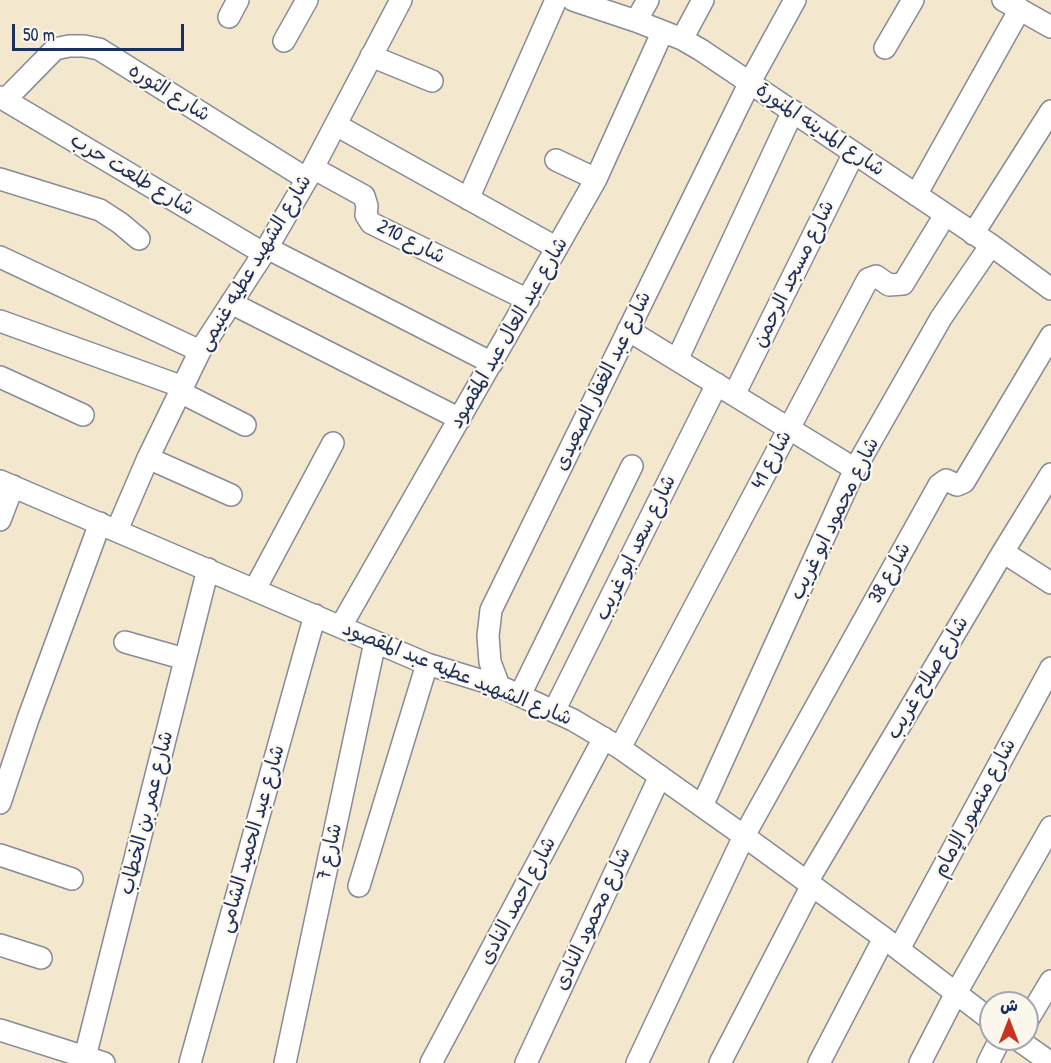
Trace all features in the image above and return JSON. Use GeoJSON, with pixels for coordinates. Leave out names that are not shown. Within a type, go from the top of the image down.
{"type":"FeatureCollection","features":[{"type":"Feature","properties":{"kind":"street"},"geometry":{"type":"LineString","coordinates":[[284,41],[307,0]]}},
{"type":"Feature","properties":{"kind":"street","name":"شارع الشهيد عطيه غنيمى"},"geometry":{"type":"LineString","coordinates":[[0,803],[28,719],[108,526],[148,458],[200,351],[265,250],[310,174],[401,0]]}},
{"type":"Feature","properties":{"kind":"street"},"geometry":{"type":"LineString","coordinates":[[468,199],[556,0]]}},
{"type":"Feature","properties":{"kind":"street","name":"شارع المدينه المنورة"},"geometry":{"type":"LineString","coordinates":[[573,0],[672,36],[750,82],[1051,289]]}},
{"type":"Feature","properties":{"kind":"street"},"geometry":{"type":"LineString","coordinates":[[636,21],[648,0]]}},
{"type":"Feature","properties":{"kind":"street","name":"شارع عبد العال عبد المقصود"},"geometry":{"type":"LineString","coordinates":[[341,626],[596,179],[672,36],[703,0]]}},
{"type":"Feature","properties":{"kind":"street","name":"شارع عبد الغفار الصعيدى"},"geometry":{"type":"LineString","coordinates":[[499,686],[489,653],[491,610],[750,82],[795,0]]}},
{"type":"Feature","properties":{"kind":"street"},"geometry":{"type":"LineString","coordinates":[[885,48],[913,0]]}},
{"type":"Feature","properties":{"kind":"street"},"geometry":{"type":"LineString","coordinates":[[916,195],[1011,5],[1051,27]]}},
{"type":"Feature","properties":{"kind":"street","name":"شارع الثوره"},"geometry":{"type":"LineString","coordinates":[[2,98],[55,49],[69,46],[92,47],[310,174]]}},
{"type":"Feature","properties":{"kind":"street"},"geometry":{"type":"LineString","coordinates":[[371,56],[432,81]]}},
{"type":"Feature","properties":{"kind":"street","name":"شارع طلعت حرب"},"geometry":{"type":"LineString","coordinates":[[2,98],[265,250],[492,363]]}},
{"type":"Feature","properties":{"kind":"street"},"geometry":{"type":"LineString","coordinates":[[677,360],[793,111]]}},
{"type":"Feature","properties":{"kind":"street"},"geometry":{"type":"LineString","coordinates":[[973,234],[1051,111]]}},
{"type":"Feature","properties":{"kind":"street"},"geometry":{"type":"LineString","coordinates":[[336,124],[557,248]]}},
{"type":"Feature","properties":{"kind":"street","name":"شارع مسجد الرحمن"},"geometry":{"type":"LineString","coordinates":[[726,390],[854,153]]}},
{"type":"Feature","properties":{"kind":"street"},"geometry":{"type":"LineString","coordinates":[[556,160],[596,179]]}},
{"type":"Feature","properties":{"kind":"street","name":"شارع 210"},"geometry":{"type":"LineString","coordinates":[[310,174],[364,196],[367,206],[366,215],[371,223],[528,300]]}},
{"type":"Feature","properties":{"kind":"street"},"geometry":{"type":"LineString","coordinates":[[0,178],[100,210],[139,239]]}},
{"type":"Feature","properties":{"kind":"street","name":"شارع 41"},"geometry":{"type":"LineString","coordinates":[[612,743],[789,428],[868,279],[876,276],[890,285],[903,284],[945,215]]}},
{"type":"Feature","properties":{"kind":"street","name":"شارع محمود ابو غريب"},"geometry":{"type":"LineString","coordinates":[[702,806],[855,469],[941,318],[991,246]]}},
{"type":"Feature","properties":{"kind":"street"},"geometry":{"type":"LineString","coordinates":[[0,257],[200,351]]}},
{"type":"Feature","properties":{"kind":"street"},"geometry":{"type":"LineString","coordinates":[[231,303],[460,420]]}},
{"type":"Feature","properties":{"kind":"street"},"geometry":{"type":"LineString","coordinates":[[0,321],[181,390],[245,425]]}},
{"type":"Feature","properties":{"kind":"street"},"geometry":{"type":"LineString","coordinates":[[628,330],[855,469]]}},
{"type":"Feature","properties":{"kind":"street","name":"شارع 38"},"geometry":{"type":"LineString","coordinates":[[744,836],[939,485],[946,480],[957,485],[964,482],[1051,336]]}},
{"type":"Feature","properties":{"kind":"street"},"geometry":{"type":"LineString","coordinates":[[0,377],[83,415]]}},
{"type":"Feature","properties":{"kind":"street","name":"شارع سعد ابو غريب"},"geometry":{"type":"LineString","coordinates":[[555,711],[726,390]]}},
{"type":"Feature","properties":{"kind":"street"},"geometry":{"type":"LineString","coordinates":[[255,589],[333,443]]}},
{"type":"Feature","properties":{"kind":"street"},"geometry":{"type":"LineString","coordinates":[[148,458],[231,495]]}},
{"type":"Feature","properties":{"kind":"street"},"geometry":{"type":"LineString","coordinates":[[519,695],[632,466]]}},
{"type":"Feature","properties":{"kind":"street","name":"شارع صلاح غريب"},"geometry":{"type":"LineString","coordinates":[[720,1063],[809,884],[1051,474]]}},
{"type":"Feature","properties":{"kind":"street"},"geometry":{"type":"LineString","coordinates":[[0,520],[6,483]]}},
{"type":"Feature","properties":{"kind":"street","name":"شارع الشهيد عطيه عبد المقصود"},"geometry":{"type":"LineString","coordinates":[[6,483],[427,664],[499,686],[555,711],[612,743],[660,776],[892,943],[979,1011]]}},
{"type":"Feature","properties":{"kind":"street"},"geometry":{"type":"LineString","coordinates":[[1003,552],[1049,576]]}},
{"type":"Feature","properties":{"kind":"street","name":"شارع عمر بن الخطاب"},"geometry":{"type":"LineString","coordinates":[[94,1060],[208,569]]}},
{"type":"Feature","properties":{"kind":"street","name":"شارع عبد الحميد الشامى"},"geometry":{"type":"LineString","coordinates":[[190,1063],[315,615]]}},
{"type":"Feature","properties":{"kind":"street"},"geometry":{"type":"LineString","coordinates":[[125,642],[186,660]]}},
{"type":"Feature","properties":{"kind":"street","name":"شارع 7"},"geometry":{"type":"LineString","coordinates":[[285,1063],[375,642]]}},
{"type":"Feature","properties":{"kind":"street"},"geometry":{"type":"LineString","coordinates":[[359,886],[427,664]]}},
{"type":"Feature","properties":{"kind":"street","name":"شارع منصور الإمام"},"geometry":{"type":"LineString","coordinates":[[819,1063],[892,943],[1051,668]]}},
{"type":"Feature","properties":{"kind":"street","name":"شارع احمد النادى"},"geometry":{"type":"LineString","coordinates":[[431,1063],[612,743]]}},
{"type":"Feature","properties":{"kind":"street","name":"شارع محمود النادى"},"geometry":{"type":"LineString","coordinates":[[526,1063],[660,776]]}},
{"type":"Feature","properties":{"kind":"street"},"geometry":{"type":"LineString","coordinates":[[920,1063],[956,993],[1051,826]]}},
{"type":"Feature","properties":{"kind":"street"},"geometry":{"type":"LineString","coordinates":[[637,1063],[744,836]]}},
{"type":"Feature","properties":{"kind":"street"},"geometry":{"type":"LineString","coordinates":[[0,855],[72,879]]}},
{"type":"Feature","properties":{"kind":"street"},"geometry":{"type":"LineString","coordinates":[[0,945],[41,958]]}},
{"type":"Feature","properties":{"kind":"street"},"geometry":{"type":"LineString","coordinates":[[1039,1001],[1051,981]]}},
{"type":"Feature","properties":{"kind":"street"},"geometry":{"type":"LineString","coordinates":[[0,1030],[94,1060]]}},
{"type":"Feature","properties":{"kind":"street"},"geometry":{"type":"LineString","coordinates":[[1034,1051],[1051,1063]]}}]}
